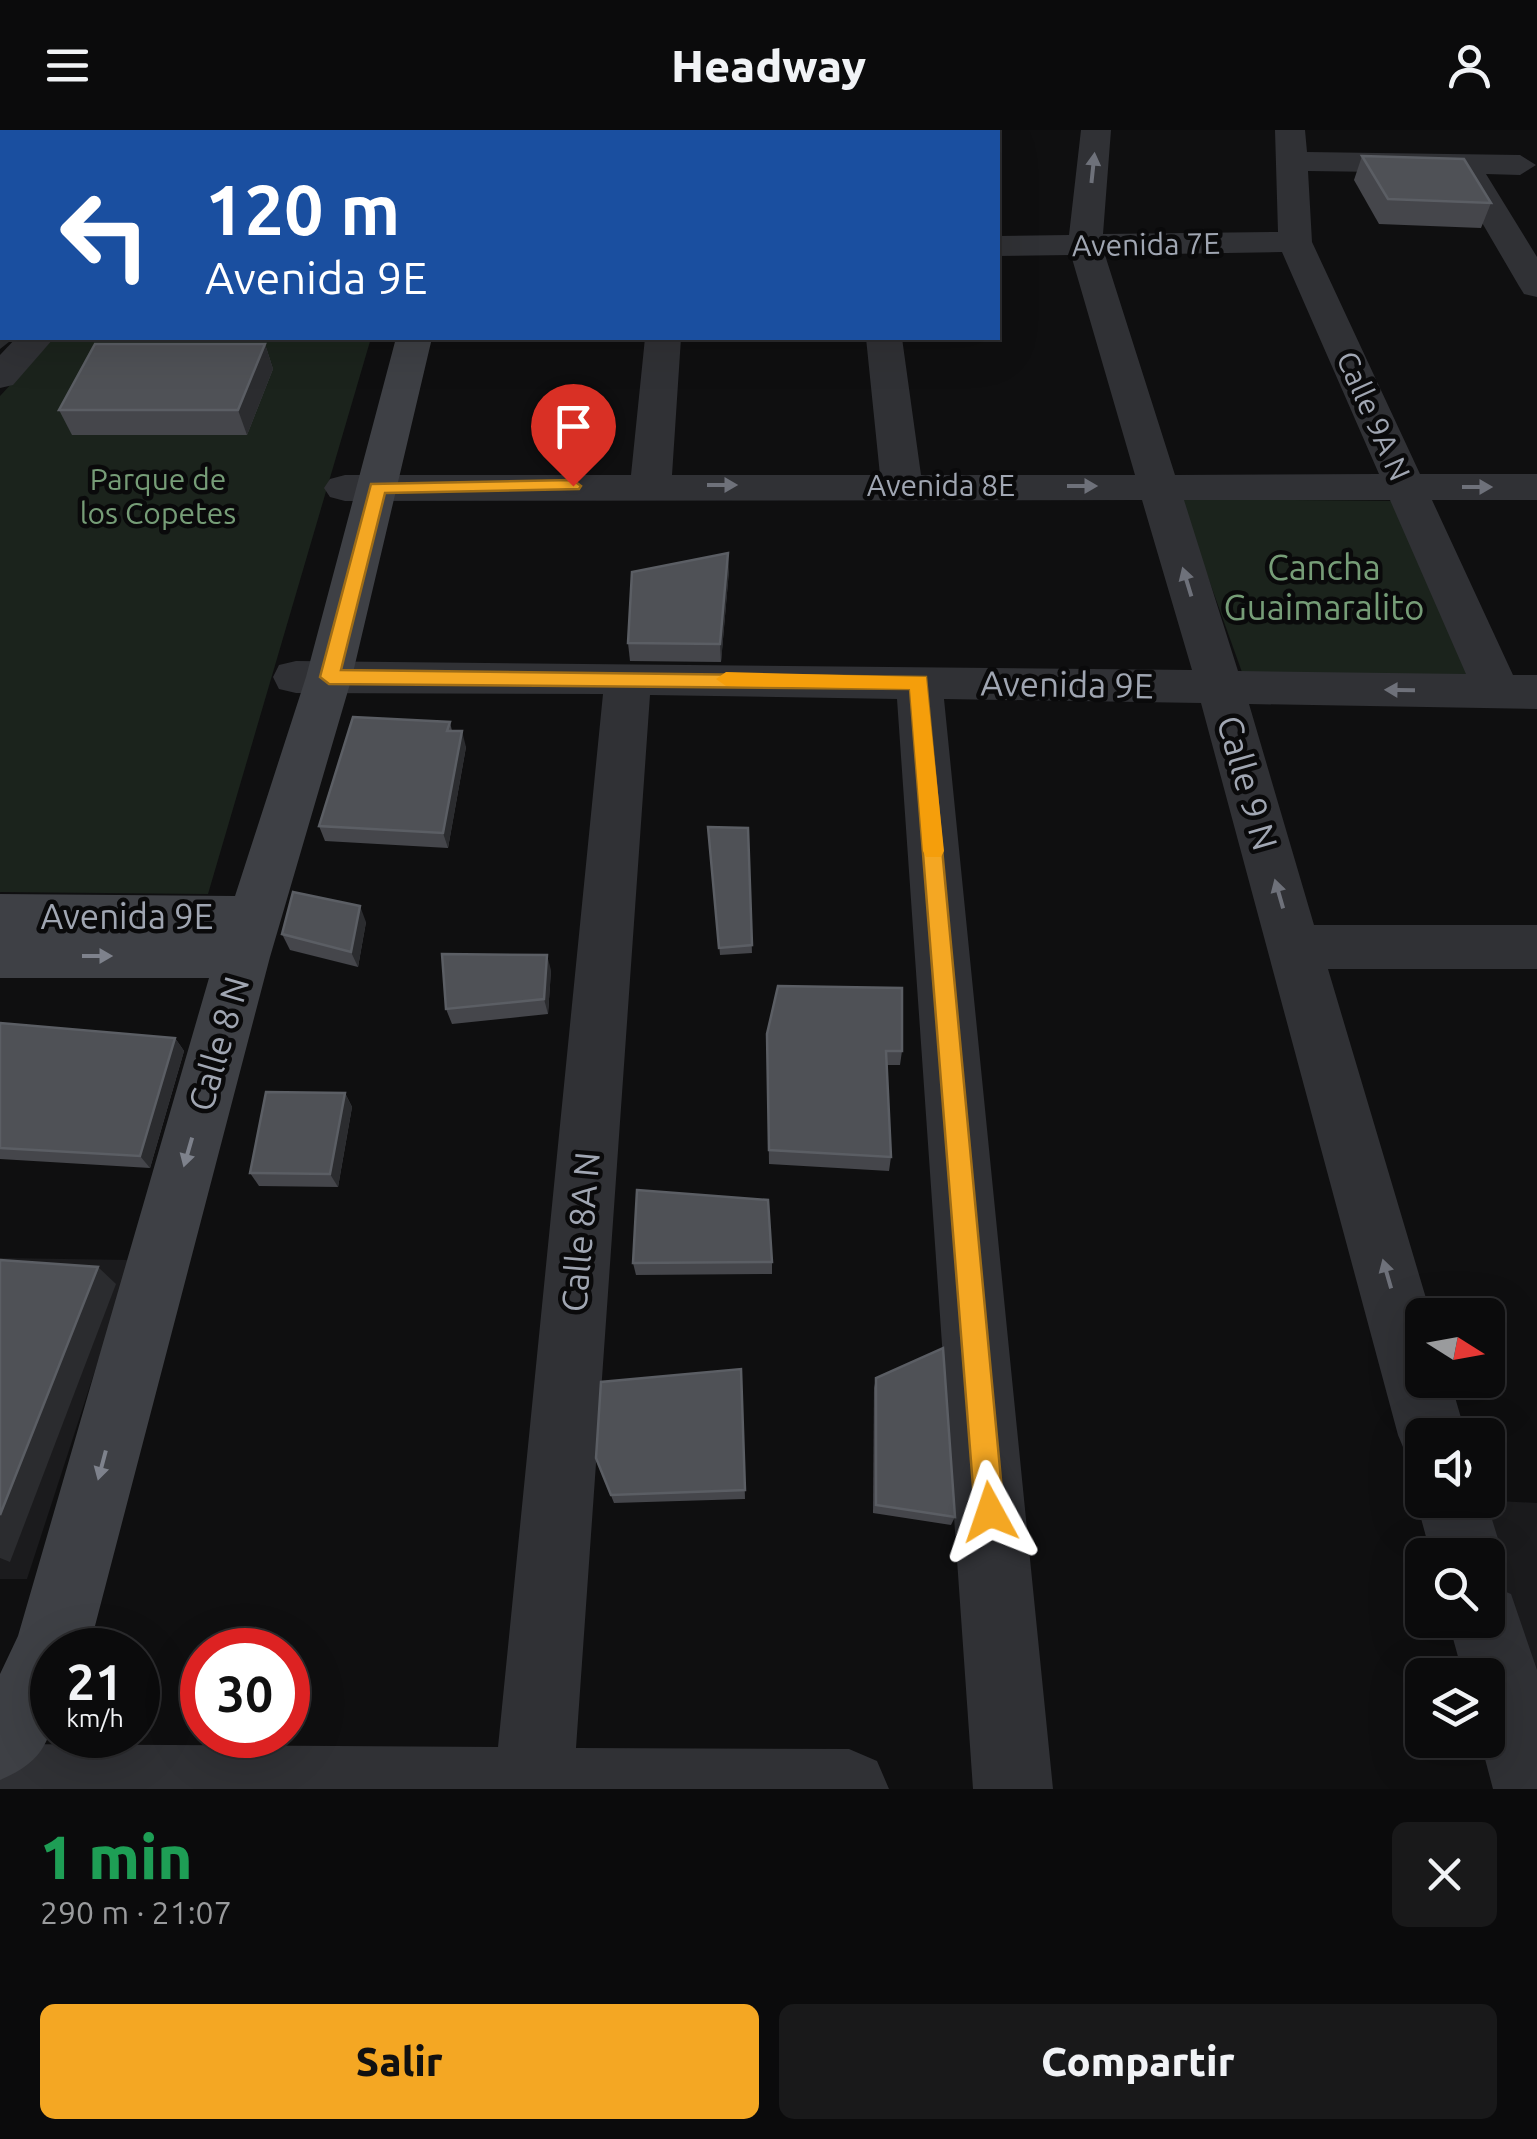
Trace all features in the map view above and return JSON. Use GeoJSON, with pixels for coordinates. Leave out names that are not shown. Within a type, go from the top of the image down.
{"type":"FeatureCollection","features":[{"type":"Feature","properties":{"kind":"street","name":"Calle 9 N"},"geometry":{"type":"LineString","coordinates":[[1096,130],[1084,246],[1220,687],[1427,1418]]}},
{"type":"Feature","properties":{"kind":"street"},"geometry":{"type":"LineString","coordinates":[[1290,145],[1464,165],[1520,166]]}},
{"type":"Feature","properties":{"kind":"street","name":"Calle 9A N"},"geometry":{"type":"LineString","coordinates":[[1290,145],[1295,242],[1404,487],[1517,692]]}},
{"type":"Feature","properties":{"kind":"street"},"geometry":{"type":"LineString","coordinates":[[1464,165],[1537,286]]}},
{"type":"Feature","properties":{"kind":"street","name":"Avenida 7E"},"geometry":{"type":"LineString","coordinates":[[1000,246],[1295,242]]}},
{"type":"Feature","properties":{"kind":"street"},"geometry":{"type":"LineString","coordinates":[[0,376],[34,340]]}},
{"type":"Feature","properties":{"kind":"street","name":"Calle 8 N"},"geometry":{"type":"LineString","coordinates":[[361,488],[384,340]]}},
{"type":"Feature","properties":{"kind":"street","name":"Calle 8 N"},"geometry":{"type":"LineString","coordinates":[[0,1740],[18,1720],[53,1645],[236,937],[313,677],[361,488],[413,340]]}},
{"type":"Feature","properties":{"kind":"street"},"geometry":{"type":"LineString","coordinates":[[651,485],[662,340]]}},
{"type":"Feature","properties":{"kind":"street"},"geometry":{"type":"LineString","coordinates":[[884,340],[902,486]]}},
{"type":"Feature","properties":{"kind":"street","name":"Avenida 8E"},"geometry":{"type":"LineString","coordinates":[[361,488],[1537,488]]}},
{"type":"Feature","properties":{"kind":"street","name":"Avenida 9E"},"geometry":{"type":"LineString","coordinates":[[313,677],[1517,692]]}},
{"type":"Feature","properties":{"kind":"street","name":"Calle 8A N"},"geometry":{"type":"LineString","coordinates":[[534,1787],[628,678]]}},
{"type":"Feature","properties":{"kind":"street"},"geometry":{"type":"LineString","coordinates":[[920,682],[1013,1789]]}},
{"type":"Feature","properties":{"kind":"street","name":"Avenida 9E"},"geometry":{"type":"LineString","coordinates":[[0,916],[236,937]]}},
{"type":"Feature","properties":{"kind":"street","name":"Avenida 9E"},"geometry":{"type":"LineString","coordinates":[[0,956],[236,937]]}},
{"type":"Feature","properties":{"kind":"street"},"geometry":{"type":"LineString","coordinates":[[1294,947],[1537,947]]}},
{"type":"Feature","properties":{"kind":"street"},"geometry":{"type":"LineString","coordinates":[[1490,1638],[1533,1789]]}},
{"type":"Feature","properties":{"kind":"street"},"geometry":{"type":"LineString","coordinates":[[0,1783],[849,1789]]}},
{"type":"Feature","properties":{"kind":"shaded area"},"geometry":{"type":"Polygon","coordinates":[[[0,1258],[131,1260],[27,1579],[0,1579],[0,1258]]]}},
{"type":"Feature","properties":{"kind":"shaded area"},"geometry":{"type":"Polygon","coordinates":[[[1505,1501],[1537,1503],[1537,1772],[1499,1638],[1505,1638],[1505,1538],[1485,1538],[1482,1518],[1505,1518],[1505,1501]]]}},
{"type":"Feature","properties":{"kind":"green space","name":"Parque de los Copetes"},"geometry":{"type":"Polygon","coordinates":[[[52,340],[370,340],[208,894],[0,892],[0,396],[52,340]]]}},
{"type":"Feature","properties":{"kind":"green space","name":"Cancha Guaimaralito"},"geometry":{"type":"Polygon","coordinates":[[[1180,499],[1397,501],[1478,678],[1243,675],[1180,499]]]}},
{"type":"Feature","properties":{"kind":"building"},"geometry":{"type":"Polygon","coordinates":[[[1362,156],[1464,159],[1491,203],[1388,199],[1362,156]]]}},
{"type":"Feature","properties":{"kind":"building"},"geometry":{"type":"Polygon","coordinates":[[[95,344],[265,344],[238,410],[59,410],[95,344]]]}},
{"type":"Feature","properties":{"kind":"building"},"geometry":{"type":"Polygon","coordinates":[[[728,553],[720,644],[628,643],[632,572],[728,553]]]}},
{"type":"Feature","properties":{"kind":"building"},"geometry":{"type":"Polygon","coordinates":[[[353,717],[450,722],[447,731],[462,731],[443,833],[319,826],[353,717]]]}},
{"type":"Feature","properties":{"kind":"building"},"geometry":{"type":"Polygon","coordinates":[[[708,827],[748,828],[752,945],[719,948],[708,827]]]}},
{"type":"Feature","properties":{"kind":"building"},"geometry":{"type":"Polygon","coordinates":[[[293,892],[360,906],[351,952],[282,934],[293,892]]]}},
{"type":"Feature","properties":{"kind":"building"},"geometry":{"type":"Polygon","coordinates":[[[442,954],[547,955],[544,999],[446,1009],[442,954]]]}},
{"type":"Feature","properties":{"kind":"building"},"geometry":{"type":"Polygon","coordinates":[[[778,986],[902,988],[902,1051],[886,1051],[891,1157],[769,1150],[767,1034],[778,986]]]}},
{"type":"Feature","properties":{"kind":"building"},"geometry":{"type":"Polygon","coordinates":[[[0,1023],[175,1038],[140,1156],[0,1148],[0,1023]]]}},
{"type":"Feature","properties":{"kind":"building"},"geometry":{"type":"Polygon","coordinates":[[[266,1092],[345,1093],[330,1174],[250,1173],[266,1092]]]}},
{"type":"Feature","properties":{"kind":"building"},"geometry":{"type":"Polygon","coordinates":[[[637,1190],[768,1200],[772,1262],[633,1263],[637,1190]]]}},
{"type":"Feature","properties":{"kind":"building"},"geometry":{"type":"Polygon","coordinates":[[[0,1260],[98,1267],[0,1515],[0,1260]]]}},
{"type":"Feature","properties":{"kind":"building"},"geometry":{"type":"Polygon","coordinates":[[[943,1348],[955,1517],[876,1505],[876,1378],[943,1348]]]}},
{"type":"Feature","properties":{"kind":"building"},"geometry":{"type":"Polygon","coordinates":[[[741,1369],[745,1490],[611,1495],[596,1458],[601,1382],[741,1369]]]}},
{"type":"Feature","properties":{"kind":"slow traffic"},"geometry":{"type":"LineString","coordinates":[[726,679],[920,682],[934,851]]}},
{"type":"Feature","properties":{"kind":"route"},"geometry":{"type":"LineString","coordinates":[[573,486],[377,488],[329,677],[920,682],[990,1512]]}}]}
